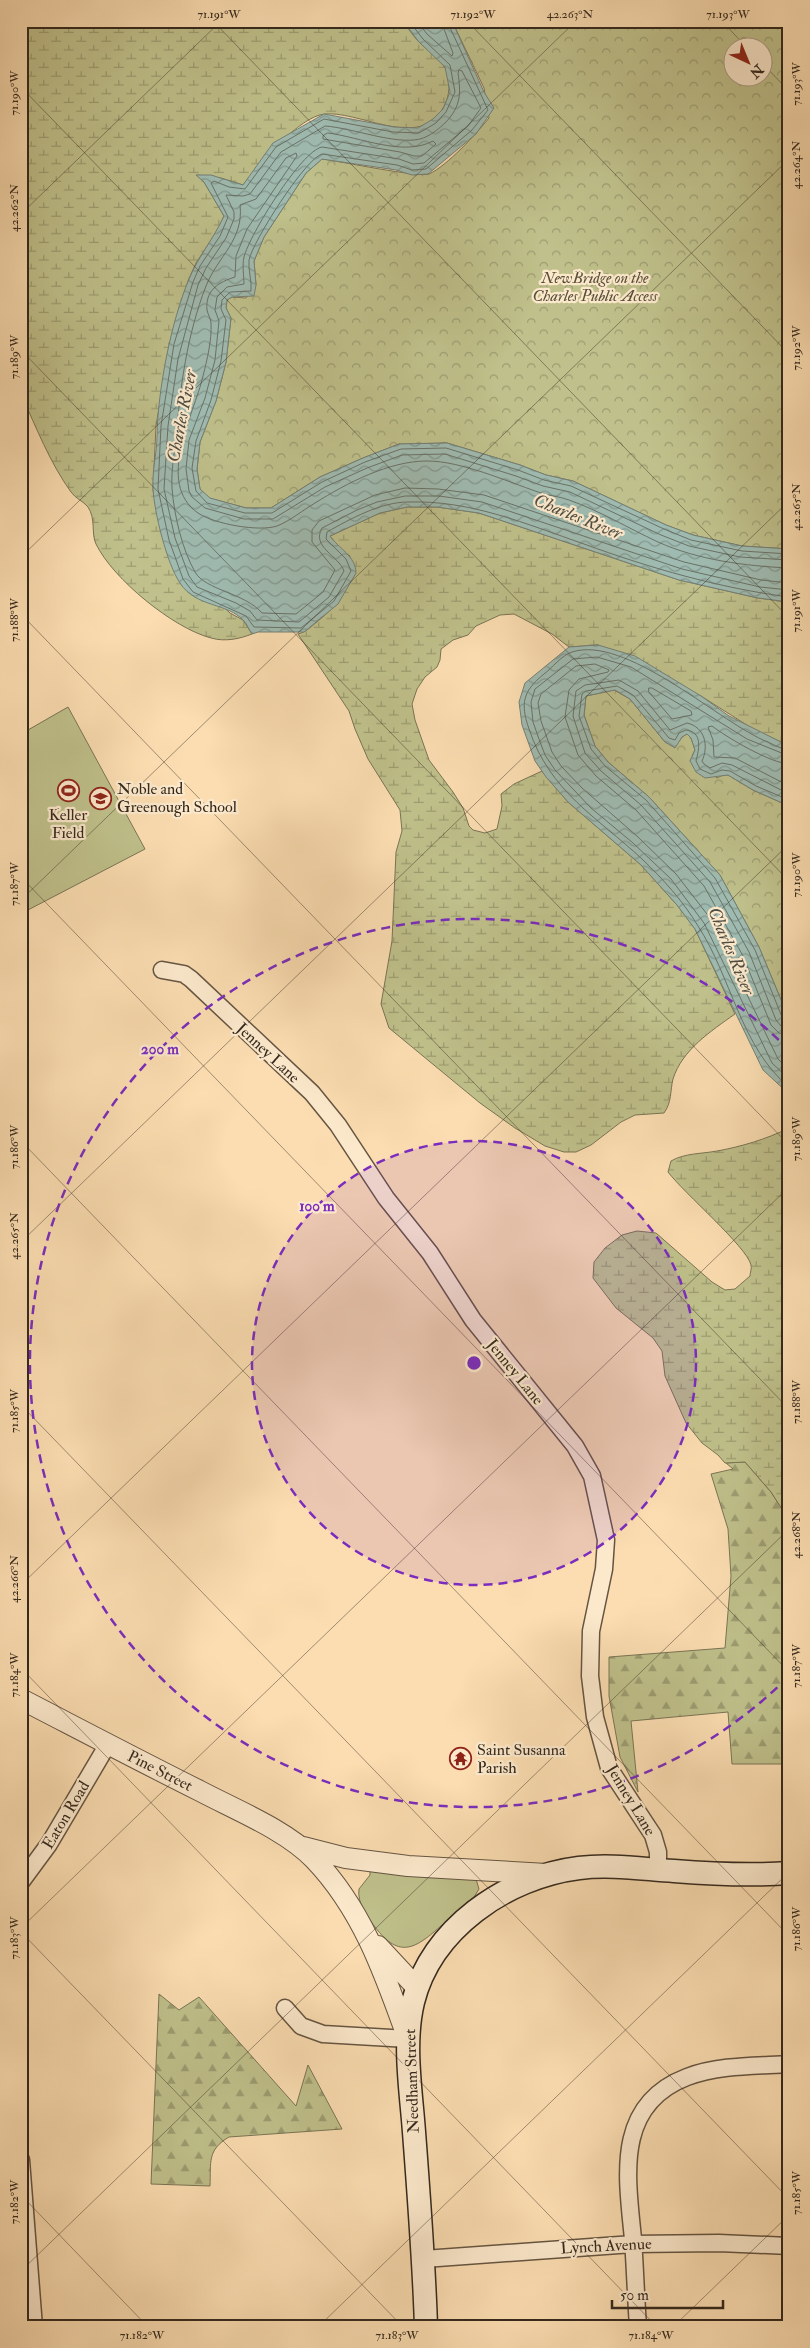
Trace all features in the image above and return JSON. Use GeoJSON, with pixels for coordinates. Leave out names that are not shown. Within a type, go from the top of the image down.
{"type":"FeatureCollection","features":[{"type":"Feature","properties":{"kind":"main road","name":"Needham Street"},"geometry":{"type":"LineString","coordinates":[[426,2327],[424,2259],[408,2039],[410,2015],[417,1988],[432,1956],[466,1919],[506,1891],[547,1874],[593,1867],[729,1875],[789,1873]]}},
{"type":"Feature","properties":{"kind":"street","name":"Jenney Lane"},"geometry":{"type":"LineString","coordinates":[[162,970],[174,971],[191,979],[312,1093],[326,1110],[386,1198],[430,1253],[474,1320],[575,1446],[584,1461],[592,1476],[606,1540],[604,1569],[591,1631],[590,1676],[595,1718],[610,1768],[653,1835],[658,1852],[658,1870]]}},
{"type":"Feature","properties":{"kind":"street","name":"Pine Street"},"geometry":{"type":"LineString","coordinates":[[21,1699],[251,1817],[298,1845],[325,1871],[364,1929],[382,1965],[408,2039]]}},
{"type":"Feature","properties":{"kind":"street","name":"Eaton Road"},"geometry":{"type":"LineString","coordinates":[[21,1882],[49,1844],[108,1744]]}},
{"type":"Feature","properties":{"kind":"street","name":"Pine Street"},"geometry":{"type":"LineString","coordinates":[[298,1845],[338,1856],[394,1865],[547,1874]]}},
{"type":"Feature","properties":{"kind":"street","name":"Pine Street"},"geometry":{"type":"LineString","coordinates":[[364,1929],[417,1988]]}},
{"type":"Feature","properties":{"kind":"street"},"geometry":{"type":"LineString","coordinates":[[285,2008],[301,2026],[323,2034],[408,2039]]}},
{"type":"Feature","properties":{"kind":"street"},"geometry":{"type":"LineString","coordinates":[[638,2327],[627,2175],[628,2152],[636,2123],[651,2102],[670,2085],[689,2076],[722,2069],[789,2064]]}},
{"type":"Feature","properties":{"kind":"street"},"geometry":{"type":"LineString","coordinates":[[21,2160],[34,2327]]}},
{"type":"Feature","properties":{"kind":"street","name":"Lynch Avenue"},"geometry":{"type":"LineString","coordinates":[[424,2259],[633,2244],[712,2243],[789,2246]]}},
{"type":"Feature","properties":{"kind":"green space"},"geometry":{"type":"Polygon","coordinates":[[[21,21],[403,21],[417,40],[439,60],[448,74],[449,84],[446,102],[436,117],[423,125],[408,128],[340,115],[325,114],[303,123],[292,132],[243,185],[221,178],[197,175],[204,182],[224,216],[216,233],[196,263],[188,281],[170,342],[156,426],[153,490],[169,557],[230,613],[243,620],[252,634],[237,639],[221,640],[196,633],[162,613],[116,572],[104,558],[96,544],[92,516],[88,507],[73,494],[63,481],[21,394],[21,21]]]}},
{"type":"Feature","properties":{"kind":"green space","name":"NewBridge on the Charles Public Access"},"geometry":{"type":"Polygon","coordinates":[[[452,21],[789,21],[789,549],[742,546],[693,535],[666,525],[573,481],[546,475],[520,465],[447,443],[399,444],[320,477],[271,508],[246,508],[209,498],[200,489],[197,469],[200,442],[216,401],[226,362],[231,318],[226,308],[227,300],[232,297],[246,298],[256,285],[254,261],[264,237],[306,173],[322,159],[396,172],[429,174],[452,157],[489,118],[484,88],[452,21]]]}},
{"type":"Feature","properties":{"kind":"green space"},"geometry":{"type":"Polygon","coordinates":[[[407,507],[437,507],[479,513],[679,580],[758,598],[789,602],[789,746],[753,729],[701,696],[598,645],[569,647],[552,634],[514,614],[500,615],[476,626],[468,635],[453,640],[441,649],[437,667],[425,677],[417,689],[412,704],[415,720],[429,760],[463,808],[469,826],[473,830],[485,833],[497,829],[502,806],[501,794],[514,784],[542,771],[568,802],[641,865],[677,905],[695,929],[735,1014],[698,1042],[683,1059],[673,1079],[670,1101],[664,1113],[635,1115],[621,1122],[591,1145],[576,1152],[564,1152],[545,1146],[515,1128],[480,1103],[389,1028],[381,1004],[392,941],[396,852],[402,831],[400,810],[368,759],[349,711],[298,634],[311,627],[327,613],[343,593],[350,556],[341,550],[330,536],[380,513],[407,507]]]}},
{"type":"Feature","properties":{"kind":"green space"},"geometry":{"type":"Polygon","coordinates":[[[614,690],[630,699],[665,742],[675,747],[682,737],[687,734],[691,738],[695,750],[692,756],[717,778],[728,775],[753,790],[789,806],[789,1019],[759,947],[720,875],[649,797],[608,762],[595,746],[584,715],[586,696],[614,690]]]}},
{"type":"Feature","properties":{"kind":"green space","name":"Keller Field"},"geometry":{"type":"Polygon","coordinates":[[[68,707],[145,849],[26,911],[21,903],[21,734],[68,707]]]}},
{"type":"Feature","properties":{"kind":"green space"},"geometry":{"type":"Polygon","coordinates":[[[789,1128],[789,1520],[771,1492],[745,1462],[725,1463],[702,1443],[686,1423],[665,1376],[662,1351],[653,1338],[616,1308],[593,1278],[594,1262],[605,1248],[622,1235],[637,1231],[656,1233],[712,1282],[725,1290],[735,1289],[750,1276],[751,1266],[747,1257],[727,1233],[668,1172],[671,1161],[687,1155],[744,1145],[789,1128]]]}},
{"type":"Feature","properties":{"kind":"green space"},"geometry":{"type":"Polygon","coordinates":[[[745,1462],[771,1492],[789,1520],[789,1764],[732,1764],[728,1712],[631,1721],[638,1792],[620,1757],[609,1696],[609,1657],[725,1648],[731,1576],[728,1529],[711,1474],[733,1469],[726,1463],[745,1462]]]}},
{"type":"Feature","properties":{"kind":"green space"},"geometry":{"type":"Polygon","coordinates":[[[370,1871],[476,1879],[479,1889],[474,1897],[424,1940],[408,1947],[400,1947],[392,1944],[384,1937],[375,1927],[361,1904],[359,1889],[370,1875],[370,1871]]]}},
{"type":"Feature","properties":{"kind":"green space"},"geometry":{"type":"Polygon","coordinates":[[[159,1994],[179,2010],[199,1997],[296,2106],[308,2065],[342,2129],[229,2137],[217,2147],[212,2157],[210,2186],[151,2184],[159,1994]]]}},
{"type":"Feature","properties":{"kind":"water","name":"Charles River"},"geometry":{"type":"Polygon","coordinates":[[[403,21],[452,21],[484,92],[494,108],[476,134],[428,174],[412,175],[396,170],[322,159],[306,173],[264,237],[254,261],[256,285],[254,296],[232,297],[227,300],[226,308],[231,318],[226,362],[216,401],[200,442],[197,469],[200,489],[210,498],[246,508],[271,508],[320,477],[399,444],[447,443],[520,465],[546,475],[573,481],[666,525],[693,535],[742,546],[789,549],[789,602],[758,598],[679,580],[479,513],[437,507],[407,507],[380,513],[330,536],[350,557],[356,573],[338,604],[304,632],[258,632],[252,634],[245,622],[237,615],[194,597],[180,583],[170,564],[162,537],[154,498],[153,481],[160,397],[171,335],[189,279],[224,216],[204,182],[196,175],[211,175],[243,185],[273,143],[324,114],[394,127],[418,128],[433,119],[443,109],[450,92],[445,67],[419,42],[403,21]]]}},
{"type":"Feature","properties":{"kind":"water","name":"Charles River"},"geometry":{"type":"Polygon","coordinates":[[[598,645],[635,656],[701,696],[729,716],[789,746],[789,806],[753,790],[728,775],[705,778],[696,772],[690,761],[695,750],[691,738],[687,734],[682,737],[675,748],[665,742],[630,699],[615,690],[586,696],[584,715],[595,746],[608,762],[649,797],[720,875],[759,947],[789,1019],[789,1094],[763,1070],[695,929],[677,905],[641,865],[568,802],[535,761],[522,725],[519,702],[525,683],[569,647],[598,645]]]}},
{"type":"Feature","properties":{"kind":"place","name":"Keller Field"},"geometry":{"type":"Point","coordinates":[68,791]}},
{"type":"Feature","properties":{"kind":"place","name":"Noble and Greenough School"},"geometry":{"type":"Point","coordinates":[101,798]}},
{"type":"Feature","properties":{"kind":"place","name":"Saint Susanna Parish"},"geometry":{"type":"Point","coordinates":[461,1759]}}]}
